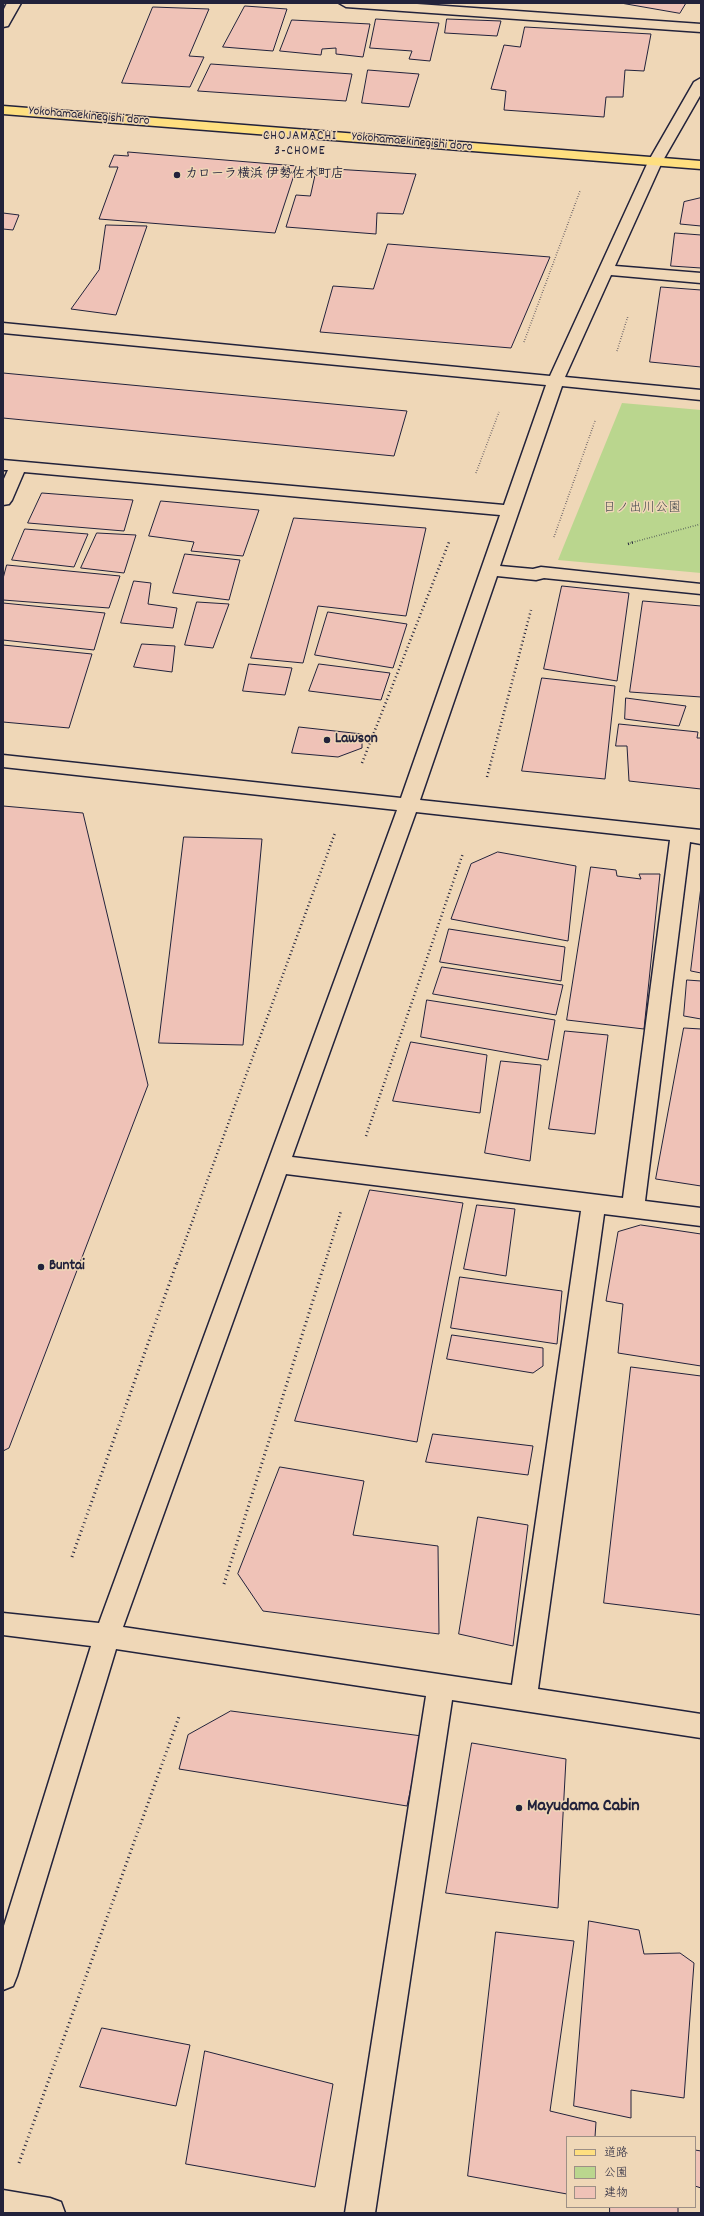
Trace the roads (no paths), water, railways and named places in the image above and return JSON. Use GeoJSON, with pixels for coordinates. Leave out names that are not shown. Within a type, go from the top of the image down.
{"type":"FeatureCollection","features":[{"type":"Feature","properties":{"kind":"main road","name":"Yokohamaekinegishi doro"},"geometry":{"type":"LineString","coordinates":[[3,110],[701,165]]}},
{"type":"Feature","properties":{"kind":"street"},"geometry":{"type":"LineString","coordinates":[[3,23],[14,3]]}},
{"type":"Feature","properties":{"kind":"street"},"geometry":{"type":"LineString","coordinates":[[346,3],[701,28]]}},
{"type":"Feature","properties":{"kind":"street"},"geometry":{"type":"LineString","coordinates":[[3,1976],[107,1636],[409,804],[556,382],[655,162],[701,82]]}},
{"type":"Feature","properties":{"kind":"street"},"geometry":{"type":"LineString","coordinates":[[606,270],[701,278]]}},
{"type":"Feature","properties":{"kind":"street"},"geometry":{"type":"LineString","coordinates":[[3,328],[701,395]]}},
{"type":"Feature","properties":{"kind":"street"},"geometry":{"type":"LineString","coordinates":[[3,500],[10,465],[511,512]]}},
{"type":"Feature","properties":{"kind":"street"},"geometry":{"type":"LineString","coordinates":[[490,570],[536,575],[541,572],[701,589]]}},
{"type":"Feature","properties":{"kind":"street"},"geometry":{"type":"LineString","coordinates":[[3,761],[409,804],[691,836],[633,1208]]}},
{"type":"Feature","properties":{"kind":"street"},"geometry":{"type":"LineString","coordinates":[[278,1164],[701,1217]]}},
{"type":"Feature","properties":{"kind":"street"},"geometry":{"type":"LineString","coordinates":[[523,1699],[594,1203]]}},
{"type":"Feature","properties":{"kind":"street"},"geometry":{"type":"LineString","coordinates":[[3,1624],[107,1636],[701,1726]]}},
{"type":"Feature","properties":{"kind":"street"},"geometry":{"type":"LineString","coordinates":[[360,2213],[440,1686]]}},
{"type":"Feature","properties":{"kind":"street"},"geometry":{"type":"LineString","coordinates":[[3,2205],[50,2213]]}},
{"type":"Feature","properties":{"kind":"place","name":"カローラ横浜 伊勢佐木町店"},"geometry":{"type":"Point","coordinates":[177,175]}},
{"type":"Feature","properties":{"kind":"place","name":"Lawson"},"geometry":{"type":"Point","coordinates":[327,740]}},
{"type":"Feature","properties":{"kind":"place","name":"Buntai"},"geometry":{"type":"Point","coordinates":[41,1267]}},
{"type":"Feature","properties":{"kind":"place","name":"Mayudama Cabin"},"geometry":{"type":"Point","coordinates":[519,1808]}},
{"type":"Feature","properties":{"kind":"district","name":"CHOJAMACHI 3-CHOME"},"geometry":{"type":"Point","coordinates":[300,144]}},
{"type":"Feature","properties":{"kind":"park label","name":"日ノ出川公園"},"geometry":{"type":"Point","coordinates":[642,509]}}]}
